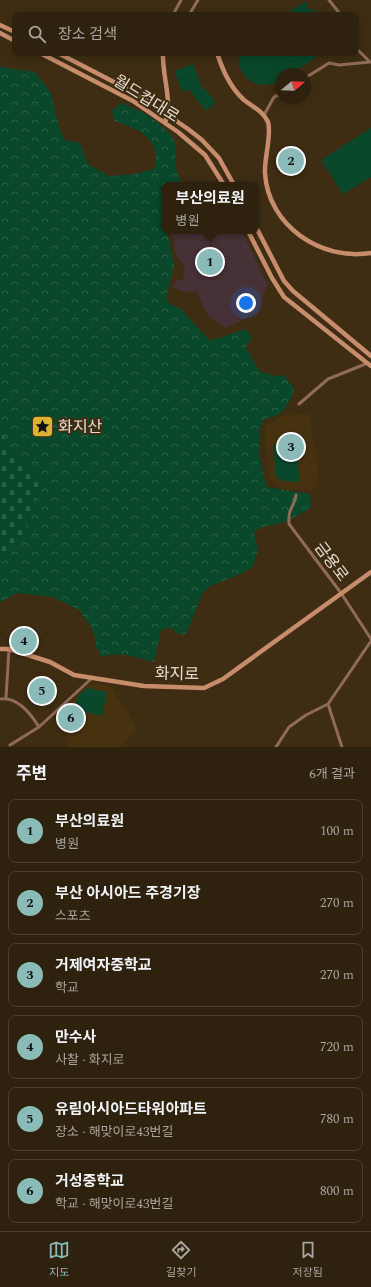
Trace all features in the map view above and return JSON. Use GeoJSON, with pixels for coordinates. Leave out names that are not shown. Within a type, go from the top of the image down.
{"type":"FeatureCollection","features":[{"type":"Feature","properties":{"kind":"main road"},"geometry":{"type":"LineString","coordinates":[[0,25],[12,31]]}},
{"type":"Feature","properties":{"kind":"main road"},"geometry":{"type":"LineString","coordinates":[[0,33],[12,39]]}},
{"type":"Feature","properties":{"kind":"main road","name":"월드컵대로"},"geometry":{"type":"LineString","coordinates":[[46,56],[133,101],[164,123],[205,155],[222,182]]}},
{"type":"Feature","properties":{"kind":"main road","name":"월드컵대로"},"geometry":{"type":"LineString","coordinates":[[64,56],[137,94],[168,115],[212,149],[219,158],[232,182]]}},
{"type":"Feature","properties":{"kind":"main road"},"geometry":{"type":"LineString","coordinates":[[163,56],[169,102],[168,115],[164,123]]}},
{"type":"Feature","properties":{"kind":"main road"},"geometry":{"type":"LineString","coordinates":[[218,56],[222,68],[231,85],[246,101],[264,115],[267,121],[269,132],[265,176],[272,198],[284,220],[295,233],[319,247],[341,253],[369,253]]}},
{"type":"Feature","properties":{"kind":"main road"},"geometry":{"type":"LineString","coordinates":[[259,233],[282,276],[293,291],[370,354]]}},
{"type":"Feature","properties":{"kind":"main road"},"geometry":{"type":"LineString","coordinates":[[250,234],[272,278],[284,297],[369,365]]}},
{"type":"Feature","properties":{"kind":"main road","name":"화지로"},"geometry":{"type":"LineString","coordinates":[[0,649],[9,649],[50,662],[74,675],[144,686],[204,688],[223,679],[371,572]]}},
{"type":"Feature","properties":{"kind":"street"},"geometry":{"type":"LineString","coordinates":[[175,12],[181,0]]}},
{"type":"Feature","properties":{"kind":"street"},"geometry":{"type":"LineString","coordinates":[[191,12],[198,0]]}},
{"type":"Feature","properties":{"kind":"street"},"geometry":{"type":"LineString","coordinates":[[329,0],[338,12]]}},
{"type":"Feature","properties":{"kind":"street"},"geometry":{"type":"LineString","coordinates":[[359,51],[370,62]]}},
{"type":"Feature","properties":{"kind":"street"},"geometry":{"type":"LineString","coordinates":[[311,74],[329,63],[339,65],[370,62]]}},
{"type":"Feature","properties":{"kind":"street"},"geometry":{"type":"LineString","coordinates":[[264,115],[275,97]]}},
{"type":"Feature","properties":{"kind":"street"},"geometry":{"type":"LineString","coordinates":[[299,404],[328,379],[369,365]]}},
{"type":"Feature","properties":{"kind":"street","name":"금용로"},"geometry":{"type":"LineString","coordinates":[[296,495],[295,501],[288,512],[289,524],[341,593],[371,640]]}},
{"type":"Feature","properties":{"kind":"street"},"geometry":{"type":"LineString","coordinates":[[276,747],[289,727],[306,715],[328,704],[371,640]]}},
{"type":"Feature","properties":{"kind":"street"},"geometry":{"type":"LineString","coordinates":[[6,698],[9,649]]}},
{"type":"Feature","properties":{"kind":"street"},"geometry":{"type":"LineString","coordinates":[[10,745],[39,727],[92,678]]}},
{"type":"Feature","properties":{"kind":"street"},"geometry":{"type":"LineString","coordinates":[[0,699],[6,698],[22,705],[39,727]]}},
{"type":"Feature","properties":{"kind":"street"},"geometry":{"type":"LineString","coordinates":[[328,704],[342,747]]}},
{"type":"Feature","properties":{"kind":"shaded area"},"geometry":{"type":"Polygon","coordinates":[[[170,234],[243,234],[268,285],[258,312],[226,328],[208,316],[197,292],[187,291],[185,293],[172,287],[177,279],[181,281],[184,277],[183,271],[185,265],[180,261],[174,249],[174,240],[170,234]]]}},
{"type":"Feature","properties":{"kind":"shaded area"},"geometry":{"type":"Polygon","coordinates":[[[309,414],[318,467],[316,489],[282,489],[269,477],[265,427],[282,415],[309,414]]]}},
{"type":"Feature","properties":{"kind":"shaded area"},"geometry":{"type":"Polygon","coordinates":[[[90,683],[113,687],[117,698],[130,715],[136,731],[121,747],[69,747],[63,722],[59,720],[59,711],[90,683]]]}},
{"type":"Feature","properties":{"kind":"green space"},"geometry":{"type":"Polygon","coordinates":[[[305,2],[308,6],[306,8],[318,12],[289,12],[305,2]]]}},
{"type":"Feature","properties":{"kind":"green space"},"geometry":{"type":"Polygon","coordinates":[[[239,56],[318,56],[300,68],[275,68],[275,83],[273,84],[257,84],[245,76],[241,70],[239,56]]]}},
{"type":"Feature","properties":{"kind":"green space"},"geometry":{"type":"Polygon","coordinates":[[[0,64],[1,67],[35,72],[51,93],[59,128],[65,140],[80,143],[88,164],[109,176],[136,174],[156,168],[156,157],[151,142],[146,136],[132,127],[114,121],[112,110],[122,103],[151,117],[169,133],[176,143],[175,166],[181,182],[161,182],[161,234],[168,234],[174,265],[166,299],[171,305],[181,309],[209,340],[246,329],[252,337],[246,347],[259,371],[275,376],[284,375],[294,388],[291,399],[282,412],[264,420],[261,426],[259,443],[261,463],[267,487],[310,494],[311,507],[288,520],[263,527],[254,532],[258,550],[253,566],[245,572],[211,586],[203,592],[186,634],[180,635],[170,627],[161,631],[154,662],[122,654],[102,657],[99,654],[93,631],[81,611],[53,597],[17,593],[0,602],[0,64]]]}},
{"type":"Feature","properties":{"kind":"green space"},"geometry":{"type":"Polygon","coordinates":[[[193,64],[201,85],[216,102],[206,111],[189,90],[182,92],[175,71],[193,64]]]}},
{"type":"Feature","properties":{"kind":"green space"},"geometry":{"type":"Polygon","coordinates":[[[371,128],[371,177],[343,194],[321,160],[371,128]]]}},
{"type":"Feature","properties":{"kind":"green space"},"geometry":{"type":"Polygon","coordinates":[[[0,431],[41,486],[17,547],[0,565],[0,431]]]}},
{"type":"Feature","properties":{"kind":"green space"},"geometry":{"type":"Polygon","coordinates":[[[295,442],[300,482],[283,481],[276,477],[273,446],[295,442]]]}},
{"type":"Feature","properties":{"kind":"green space"},"geometry":{"type":"Polygon","coordinates":[[[87,688],[107,692],[102,716],[75,710],[78,695],[87,688]]]}},
{"type":"Feature","properties":{"kind":"place","name":"부산 아시아드 주경기장"},"geometry":{"type":"Point","coordinates":[291,161]}},
{"type":"Feature","properties":{"kind":"place","name":"부산의료원"},"geometry":{"type":"Point","coordinates":[210,262]}},
{"type":"Feature","properties":{"kind":"place","name":"화지산"},"geometry":{"type":"Point","coordinates":[43,426]}},
{"type":"Feature","properties":{"kind":"place","name":"거제여자중학교"},"geometry":{"type":"Point","coordinates":[291,447]}},
{"type":"Feature","properties":{"kind":"place","name":"만수사"},"geometry":{"type":"Point","coordinates":[24,641]}},
{"type":"Feature","properties":{"kind":"place","name":"유림아시아드타워아파트"},"geometry":{"type":"Point","coordinates":[42,691]}},
{"type":"Feature","properties":{"kind":"place","name":"거성중학교"},"geometry":{"type":"Point","coordinates":[71,718]}}]}
